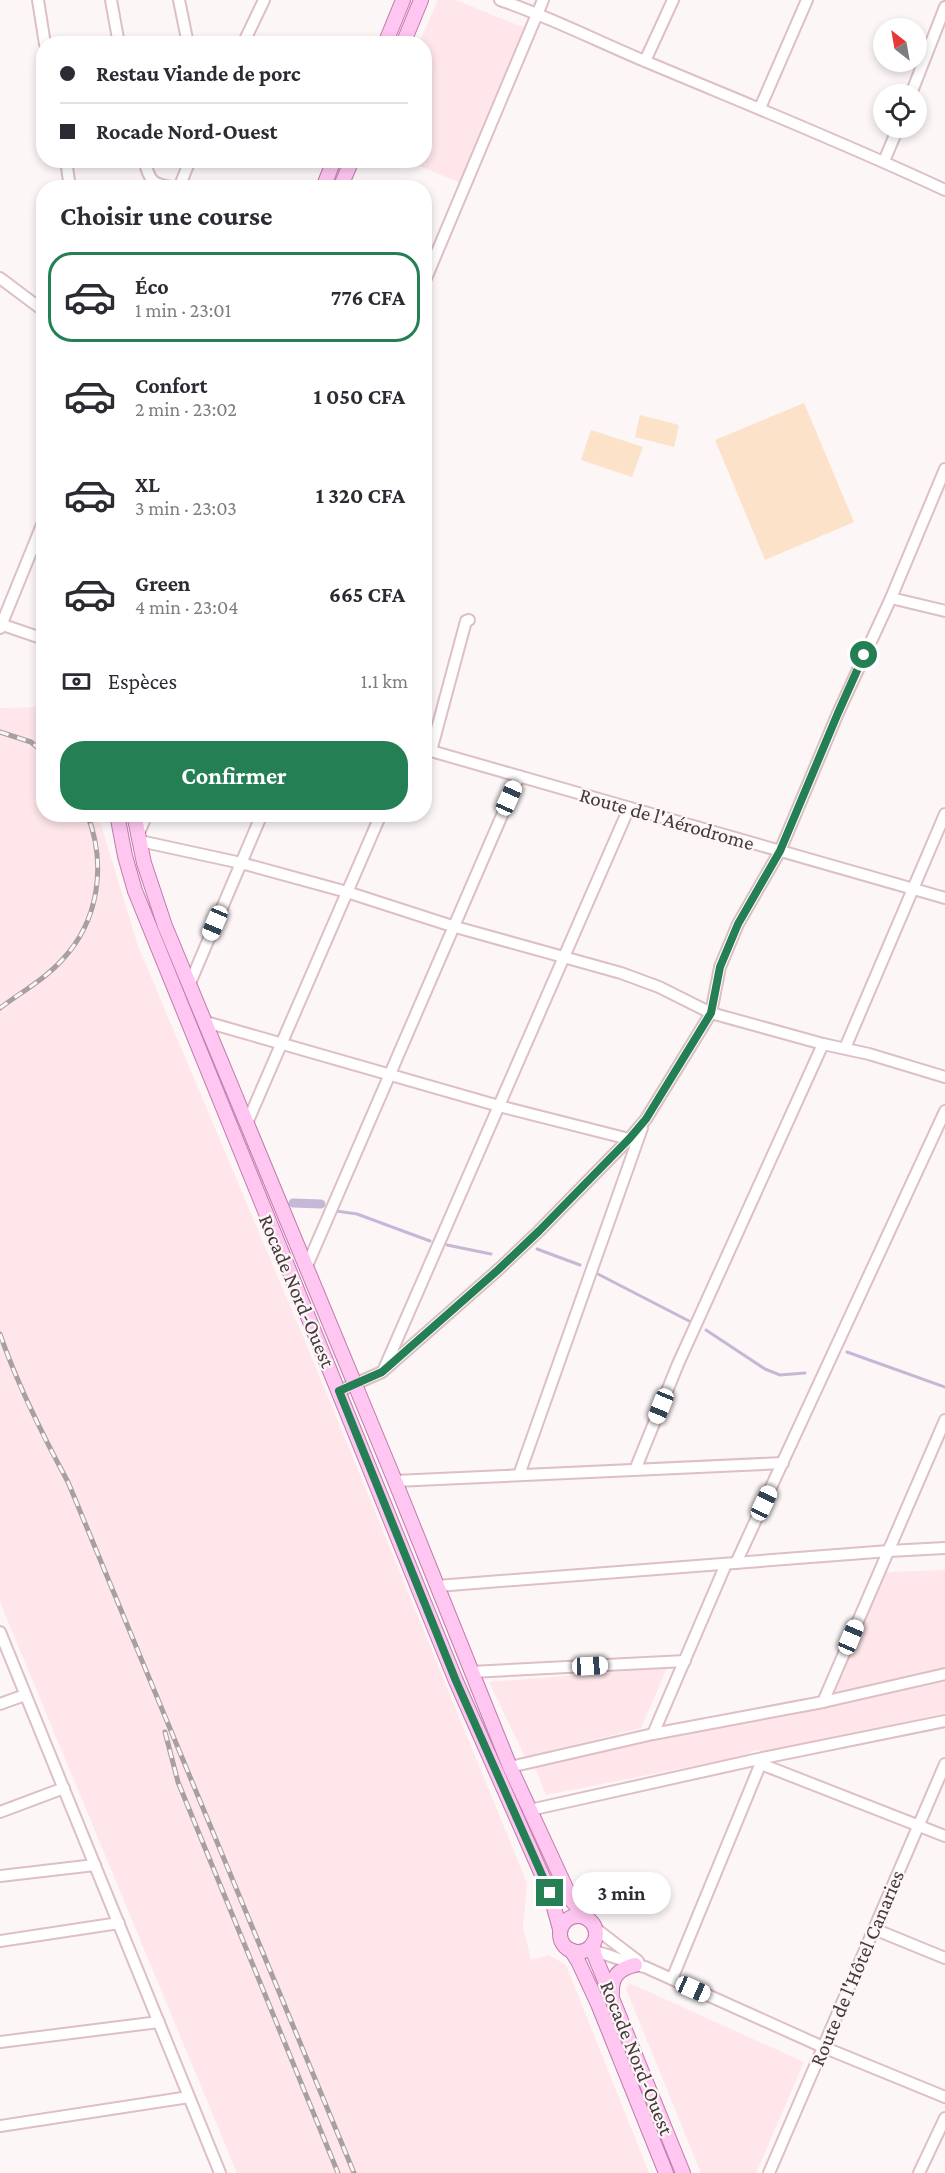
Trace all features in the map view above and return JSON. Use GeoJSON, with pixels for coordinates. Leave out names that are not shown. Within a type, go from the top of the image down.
{"type":"FeatureCollection","features":[{"type":"Feature","properties":{"kind":"main road"},"geometry":{"type":"LineString","coordinates":[[388,36],[403,0]]}},
{"type":"Feature","properties":{"kind":"main road"},"geometry":{"type":"LineString","coordinates":[[406,36],[421,0]]}},
{"type":"Feature","properties":{"kind":"main road","name":"Rocade Nord-Ouest"},"geometry":{"type":"LineString","coordinates":[[119,822],[135,891],[456,1681],[550,1893],[560,1929]]}},
{"type":"Feature","properties":{"kind":"main road","name":"Rocade Nord-Ouest"},"geometry":{"type":"LineString","coordinates":[[136,822],[150,883],[165,927],[395,1480],[510,1767],[572,1900],[592,1924]]}},
{"type":"Feature","properties":{"kind":"main road"},"geometry":{"type":"LineString","coordinates":[[575,1916],[580,1916],[592,1924],[591,1948],[571,1950],[561,1939],[560,1929],[566,1921],[575,1916]]}},
{"type":"Feature","properties":{"kind":"main road","name":"Rocade Nord-Ouest"},"geometry":{"type":"LineString","coordinates":[[591,1948],[683,2173]]}},
{"type":"Feature","properties":{"kind":"main road","name":"Rocade Nord-Ouest"},"geometry":{"type":"LineString","coordinates":[[571,1950],[598,2004],[666,2173]]}},
{"type":"Feature","properties":{"kind":"main road"},"geometry":{"type":"LineString","coordinates":[[612,1999],[614,1977],[621,1969],[640,1966]]}},
{"type":"Feature","properties":{"kind":"street"},"geometry":{"type":"LineString","coordinates":[[38,0],[44,36]]}},
{"type":"Feature","properties":{"kind":"street"},"geometry":{"type":"LineString","coordinates":[[111,0],[117,36]]}},
{"type":"Feature","properties":{"kind":"street"},"geometry":{"type":"LineString","coordinates":[[179,0],[186,36]]}},
{"type":"Feature","properties":{"kind":"street"},"geometry":{"type":"LineString","coordinates":[[247,36],[264,0]]}},
{"type":"Feature","properties":{"kind":"street"},"geometry":{"type":"LineString","coordinates":[[500,0],[538,13],[645,62],[884,161],[945,190]]}},
{"type":"Feature","properties":{"kind":"street"},"geometry":{"type":"LineString","coordinates":[[432,264],[543,0]]}},
{"type":"Feature","properties":{"kind":"street"},"geometry":{"type":"LineString","coordinates":[[645,62],[673,0]]}},
{"type":"Feature","properties":{"kind":"street"},"geometry":{"type":"LineString","coordinates":[[760,108],[807,0]]}},
{"type":"Feature","properties":{"kind":"street"},"geometry":{"type":"LineString","coordinates":[[914,84],[945,7]]}},
{"type":"Feature","properties":{"kind":"street"},"geometry":{"type":"LineString","coordinates":[[884,161],[893,138]]}},
{"type":"Feature","properties":{"kind":"street"},"geometry":{"type":"LineString","coordinates":[[0,278],[36,305]]}},
{"type":"Feature","properties":{"kind":"street"},"geometry":{"type":"LineString","coordinates":[[339,1391],[382,1372],[531,1238],[646,1119],[711,1013],[720,967],[738,924],[780,851],[945,469]]}},
{"type":"Feature","properties":{"kind":"street"},"geometry":{"type":"LineString","coordinates":[[36,539],[0,625],[36,636]]}},
{"type":"Feature","properties":{"kind":"street"},"geometry":{"type":"LineString","coordinates":[[891,598],[945,611]]}},
{"type":"Feature","properties":{"kind":"street"},"geometry":{"type":"LineString","coordinates":[[432,736],[466,621],[469,620]]}},
{"type":"Feature","properties":{"kind":"street","name":"Route de l'Aérodrome"},"geometry":{"type":"LineString","coordinates":[[432,751],[945,898]]}},
{"type":"Feature","properties":{"kind":"street"},"geometry":{"type":"LineString","coordinates":[[306,1268],[452,926],[519,776]]}},
{"type":"Feature","properties":{"kind":"street"},"geometry":{"type":"LineString","coordinates":[[382,1372],[629,808]]}},
{"type":"Feature","properties":{"kind":"street"},"geometry":{"type":"LineString","coordinates":[[845,1048],[945,814]]}},
{"type":"Feature","properties":{"kind":"street"},"geometry":{"type":"LineString","coordinates":[[144,822],[139,838],[347,892],[452,926],[563,956],[659,987],[711,1013],[945,1077]]}},
{"type":"Feature","properties":{"kind":"street"},"geometry":{"type":"LineString","coordinates":[[190,983],[259,822]]}},
{"type":"Feature","properties":{"kind":"street"},"geometry":{"type":"LineString","coordinates":[[247,1123],[378,822]]}},
{"type":"Feature","properties":{"kind":"street"},"geometry":{"type":"LineString","coordinates":[[206,1022],[499,1106],[629,1139]]}},
{"type":"Feature","properties":{"kind":"street"},"geometry":{"type":"LineString","coordinates":[[635,1470],[678,1364],[823,1044]]}},
{"type":"Feature","properties":{"kind":"street"},"geometry":{"type":"LineString","coordinates":[[653,1734],[684,1661],[783,1463],[945,1111]]}},
{"type":"Feature","properties":{"kind":"street"},"geometry":{"type":"LineString","coordinates":[[519,1475],[646,1119]]}},
{"type":"Feature","properties":{"kind":"street"},"geometry":{"type":"LineString","coordinates":[[823,1702],[945,1420]]}},
{"type":"Feature","properties":{"kind":"street"},"geometry":{"type":"LineString","coordinates":[[395,1480],[783,1463]]}},
{"type":"Feature","properties":{"kind":"street"},"geometry":{"type":"LineString","coordinates":[[437,1587],[945,1548]]}},
{"type":"Feature","properties":{"kind":"street"},"geometry":{"type":"LineString","coordinates":[[0,1632],[220,2173]]}},
{"type":"Feature","properties":{"kind":"street"},"geometry":{"type":"LineString","coordinates":[[471,1672],[684,1661]]}},
{"type":"Feature","properties":{"kind":"street"},"geometry":{"type":"LineString","coordinates":[[510,1767],[653,1734],[823,1702],[945,1674]]}},
{"type":"Feature","properties":{"kind":"street"},"geometry":{"type":"LineString","coordinates":[[0,1704],[26,1695]]}},
{"type":"Feature","properties":{"kind":"street"},"geometry":{"type":"LineString","coordinates":[[530,1810],[945,1721]]}},
{"type":"Feature","properties":{"kind":"street"},"geometry":{"type":"LineString","coordinates":[[762,1761],[945,1836]]}},
{"type":"Feature","properties":{"kind":"street"},"geometry":{"type":"LineString","coordinates":[[672,1979],[762,1761]]}},
{"type":"Feature","properties":{"kind":"street","name":"Route de l'Hôtel Canaries"},"geometry":{"type":"LineString","coordinates":[[769,2173],[945,1764]]}},
{"type":"Feature","properties":{"kind":"street"},"geometry":{"type":"LineString","coordinates":[[0,1812],[64,1788]]}},
{"type":"Feature","properties":{"kind":"street"},"geometry":{"type":"LineString","coordinates":[[0,1876],[95,1865]]}},
{"type":"Feature","properties":{"kind":"street"},"geometry":{"type":"LineString","coordinates":[[0,1941],[119,1923]]}},
{"type":"Feature","properties":{"kind":"street"},"geometry":{"type":"LineString","coordinates":[[592,1924],[640,1966]]}},
{"type":"Feature","properties":{"kind":"street"},"geometry":{"type":"LineString","coordinates":[[874,1929],[945,1958]]}},
{"type":"Feature","properties":{"kind":"street"},"geometry":{"type":"LineString","coordinates":[[591,1948],[672,1979],[823,2047],[945,2097]]}},
{"type":"Feature","properties":{"kind":"street"},"geometry":{"type":"LineString","coordinates":[[0,2042],[159,2022]]}},
{"type":"Feature","properties":{"kind":"street"},"geometry":{"type":"LineString","coordinates":[[0,2126],[189,2097]]}},
{"type":"Feature","properties":{"kind":"street"},"geometry":{"type":"LineString","coordinates":[[919,2173],[945,2118]]}},
{"type":"Feature","properties":{"kind":"shaded area"},"geometry":{"type":"Polygon","coordinates":[[[438,0],[456,0],[525,28],[463,184],[425,168],[432,168],[432,36],[422,36],[438,0]]]}},
{"type":"Feature","properties":{"kind":"shaded area"},"geometry":{"type":"Polygon","coordinates":[[[804,403],[854,522],[765,560],[715,440],[804,403]]]}},
{"type":"Feature","properties":{"kind":"shaded area"},"geometry":{"type":"Polygon","coordinates":[[[640,415],[679,425],[674,447],[635,437],[640,415]]]}},
{"type":"Feature","properties":{"kind":"shaded area"},"geometry":{"type":"Polygon","coordinates":[[[591,430],[643,447],[632,477],[581,460],[591,430]]]}},
{"type":"Feature","properties":{"kind":"shaded area"},"geometry":{"type":"Polygon","coordinates":[[[36,707],[36,822],[100,822],[138,946],[315,1365],[527,1883],[523,1927],[531,1960],[549,1955],[566,1965],[649,2173],[237,2173],[0,1602],[0,708],[36,707]]]}},
{"type":"Feature","properties":{"kind":"shaded area"},"geometry":{"type":"Polygon","coordinates":[[[945,1570],[945,1675],[832,1696],[886,1572],[945,1570]]]}},
{"type":"Feature","properties":{"kind":"shaded area"},"geometry":{"type":"Polygon","coordinates":[[[667,1668],[641,1728],[525,1757],[489,1682],[667,1668]]]}},
{"type":"Feature","properties":{"kind":"shaded area"},"geometry":{"type":"Polygon","coordinates":[[[945,1680],[945,1711],[942,1719],[763,1752],[752,1751],[750,1755],[546,1795],[534,1765],[945,1680]]]}},
{"type":"Feature","properties":{"kind":"shaded area"},"geometry":{"type":"Polygon","coordinates":[[[629,1983],[804,2062],[756,2173],[701,2173],[626,1989],[629,1983]]]}},
{"type":"Feature","properties":{"kind":"waterway"},"geometry":{"type":"LineString","coordinates":[[293,1203],[321,1204]]}},
{"type":"Feature","properties":{"kind":"waterway"},"geometry":{"type":"LineString","coordinates":[[336,1211],[357,1214],[430,1241]]}},
{"type":"Feature","properties":{"kind":"waterway"},"geometry":{"type":"LineString","coordinates":[[447,1245],[491,1254]]}},
{"type":"Feature","properties":{"kind":"waterway"},"geometry":{"type":"LineString","coordinates":[[537,1249],[580,1265]]}},
{"type":"Feature","properties":{"kind":"waterway"},"geometry":{"type":"LineString","coordinates":[[594,1272],[689,1321]]}},
{"type":"Feature","properties":{"kind":"waterway"},"geometry":{"type":"LineString","coordinates":[[706,1330],[765,1369],[780,1375],[805,1373]]}},
{"type":"Feature","properties":{"kind":"waterway"},"geometry":{"type":"LineString","coordinates":[[847,1352],[945,1387]]}},
{"type":"Feature","properties":{"kind":"railway"},"geometry":{"type":"LineString","coordinates":[[0,732],[31,742],[36,746]]}},
{"type":"Feature","properties":{"kind":"railway"},"geometry":{"type":"LineString","coordinates":[[0,1008],[55,967],[75,945],[84,928],[96,891],[98,872],[97,852],[90,822]]}},
{"type":"Feature","properties":{"kind":"railway"},"geometry":{"type":"LineString","coordinates":[[0,1334],[31,1410],[68,1482],[354,2173]]}},
{"type":"Feature","properties":{"kind":"railway"},"geometry":{"type":"LineString","coordinates":[[165,1732],[178,1782],[338,2173]]}},
{"type":"Feature","properties":{"kind":"route"},"geometry":{"type":"LineString","coordinates":[[550,1893],[456,1681],[339,1391],[382,1372],[499,1269],[539,1231],[646,1119],[711,1013],[720,967],[738,924],[780,851],[864,655]]}}]}
